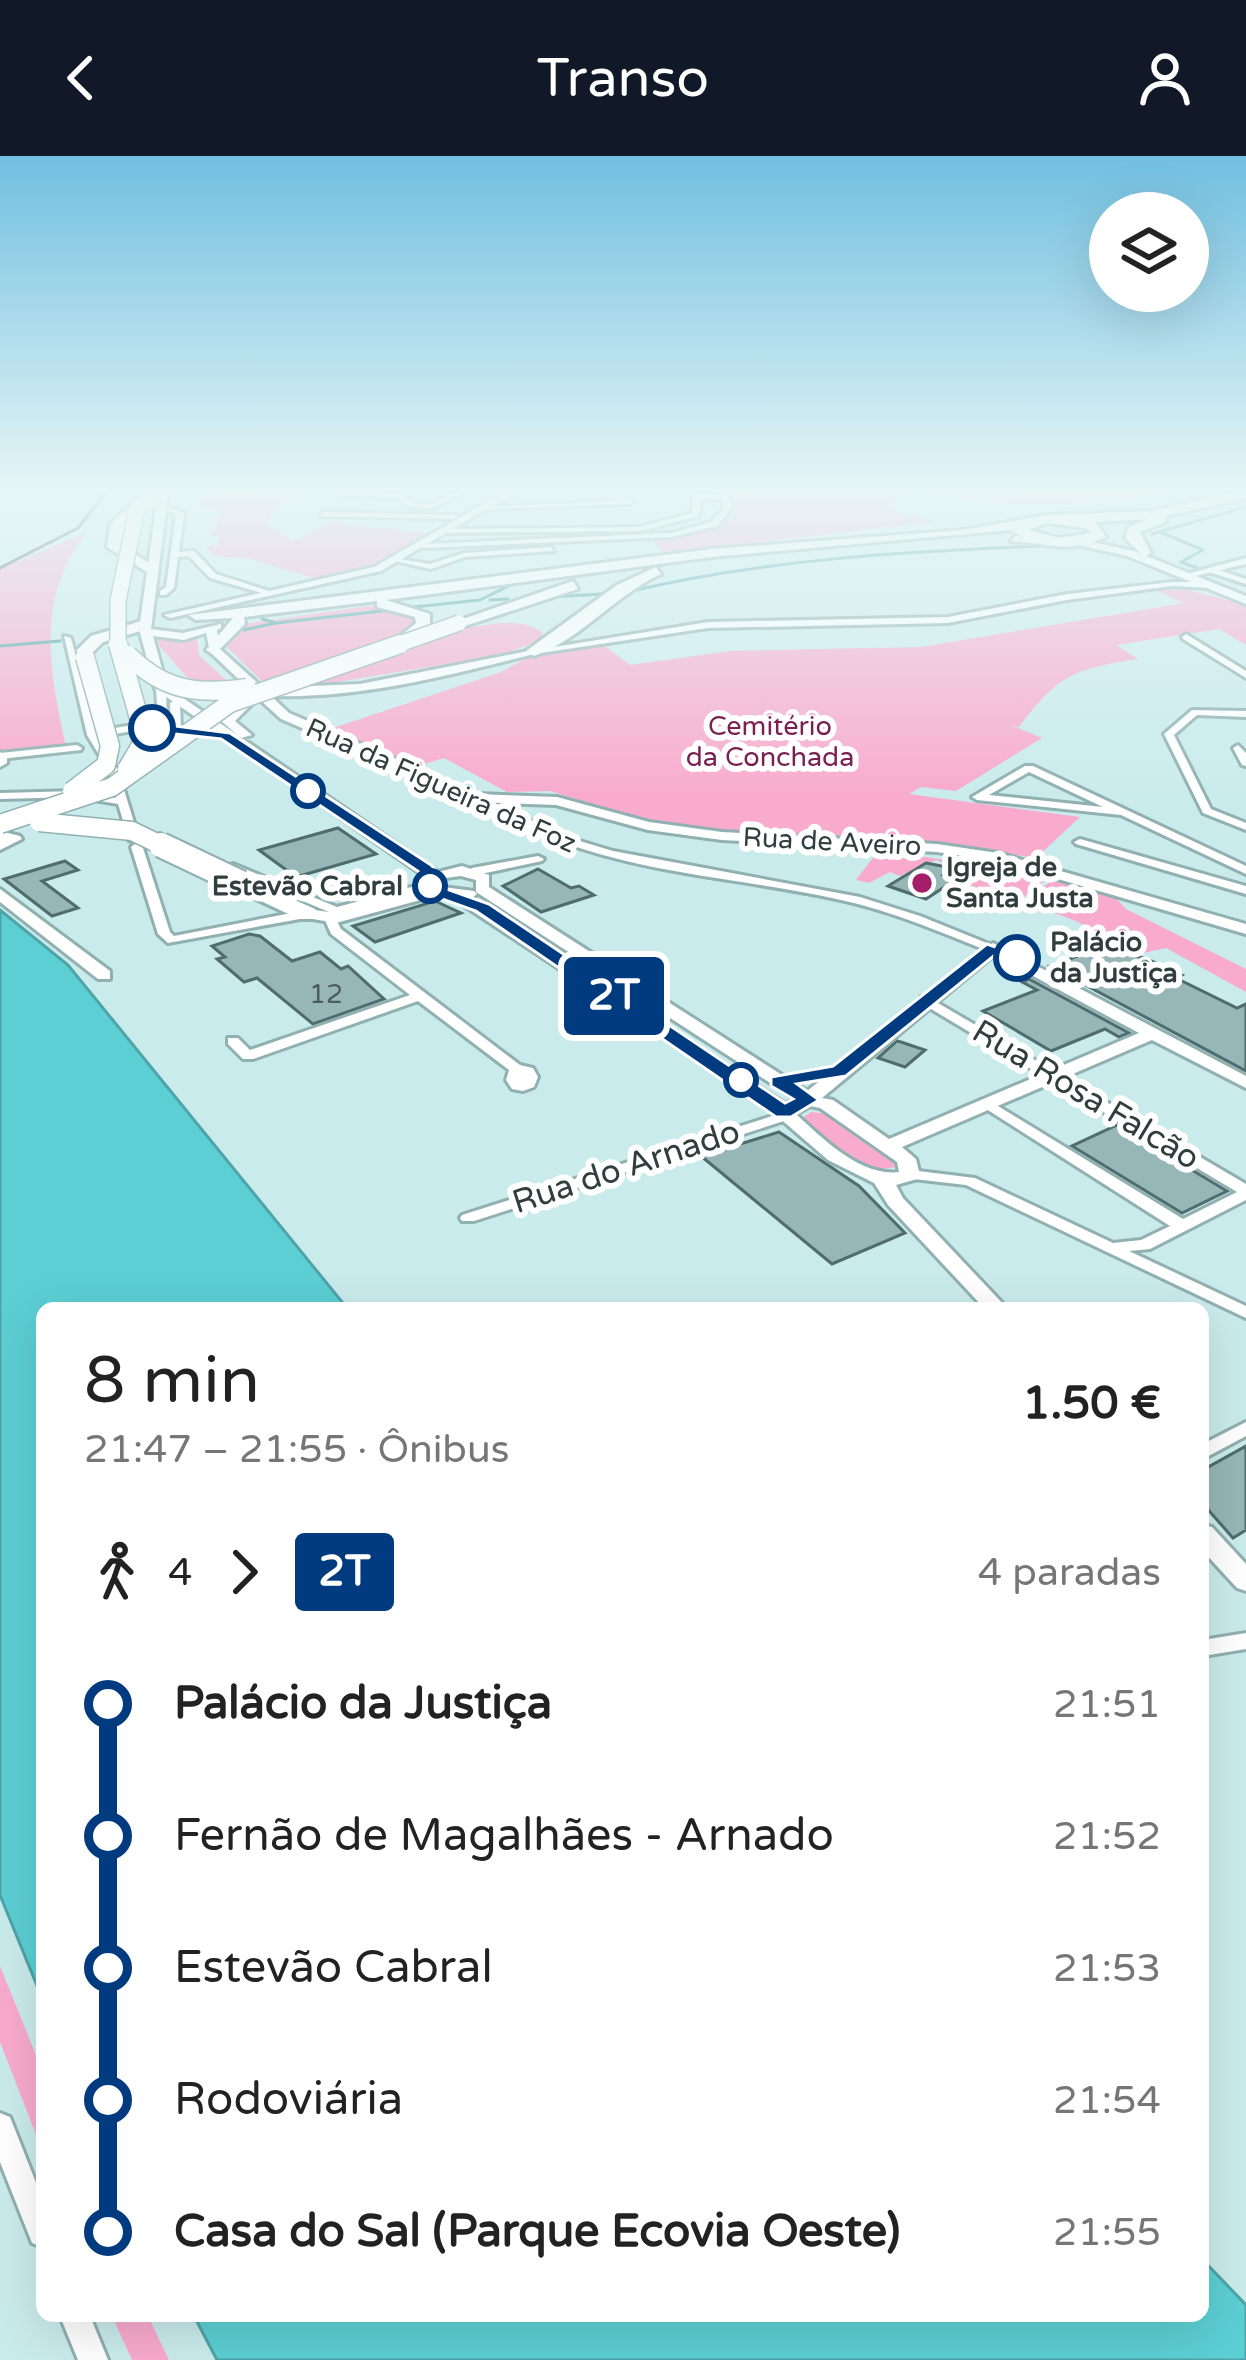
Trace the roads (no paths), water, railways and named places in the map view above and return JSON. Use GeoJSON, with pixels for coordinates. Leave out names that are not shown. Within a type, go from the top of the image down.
{"type":"FeatureCollection","features":[{"type":"Feature","properties":{"kind":"highway"},"geometry":{"type":"LineString","coordinates":[[2,821],[76,798],[114,781],[137,761],[145,740],[118,664],[113,617],[119,590]]}},
{"type":"Feature","properties":{"kind":"highway"},"geometry":{"type":"LineString","coordinates":[[129,590],[125,612],[128,656],[154,731],[145,764]]}},
{"type":"Feature","properties":{"kind":"highway"},"geometry":{"type":"LineString","coordinates":[[215,613],[415,590]]}},
{"type":"Feature","properties":{"kind":"highway"},"geometry":{"type":"LineString","coordinates":[[128,656],[156,683],[224,691],[269,683],[561,590]]}},
{"type":"Feature","properties":{"kind":"highway"},"geometry":{"type":"LineString","coordinates":[[542,647],[568,633],[614,590]]}},
{"type":"Feature","properties":{"kind":"highway"},"geometry":{"type":"LineString","coordinates":[[215,613],[405,606],[422,614],[424,625],[408,636]]}},
{"type":"Feature","properties":{"kind":"highway"},"geometry":{"type":"LineString","coordinates":[[214,650],[215,613]]}},
{"type":"Feature","properties":{"kind":"highway"},"geometry":{"type":"LineString","coordinates":[[2,821],[86,798],[145,764],[230,704],[460,621],[533,623],[546,630],[542,647]]}},
{"type":"Feature","properties":{"kind":"highway"},"geometry":{"type":"LineString","coordinates":[[68,634],[146,628]]}},
{"type":"Feature","properties":{"kind":"highway"},"geometry":{"type":"LineString","coordinates":[[2,821],[76,790],[106,765],[110,746],[84,654],[68,634]]}},
{"type":"Feature","properties":{"kind":"highway"},"geometry":{"type":"LineString","coordinates":[[84,654],[110,634]]}},
{"type":"Feature","properties":{"kind":"highway"},"geometry":{"type":"LineString","coordinates":[[2,821],[65,821],[117,828],[319,916]]}},
{"type":"Feature","properties":{"kind":"main road"},"geometry":{"type":"LineString","coordinates":[[154,590],[146,628],[161,689],[438,881]]}},
{"type":"Feature","properties":{"kind":"main road"},"geometry":{"type":"LineString","coordinates":[[163,590],[173,609]]}},
{"type":"Feature","properties":{"kind":"main road"},"geometry":{"type":"LineString","coordinates":[[146,628],[175,638],[215,613],[279,590]]}},
{"type":"Feature","properties":{"kind":"main road"},"geometry":{"type":"LineString","coordinates":[[146,628],[173,609],[215,613]]}},
{"type":"Feature","properties":{"kind":"main road"},"geometry":{"type":"LineString","coordinates":[[214,650],[215,613]]}},
{"type":"Feature","properties":{"kind":"main road"},"geometry":{"type":"LineString","coordinates":[[158,671],[208,712],[272,704],[542,647]]}},
{"type":"Feature","properties":{"kind":"main road","name":"Rua da Figueira da Foz"},"geometry":{"type":"LineString","coordinates":[[214,650],[285,716],[483,800]]}},
{"type":"Feature","properties":{"kind":"main road"},"geometry":{"type":"LineString","coordinates":[[319,916],[438,881],[480,881],[778,1081],[808,1100],[826,1104],[912,1167],[910,1175],[884,1182],[866,1175],[784,1114],[457,896],[438,881],[229,724],[228,719],[257,692],[298,693],[355,685]]}},
{"type":"Feature","properties":{"kind":"main road"},"geometry":{"type":"LineString","coordinates":[[243,709],[285,716],[301,698]]}},
{"type":"Feature","properties":{"kind":"main road","name":"Rua de Aveiro"},"geometry":{"type":"LineString","coordinates":[[483,800],[557,801],[648,826],[722,836],[998,856],[1246,929]]}},
{"type":"Feature","properties":{"kind":"main road"},"geometry":{"type":"LineString","coordinates":[[457,896],[480,881]]}},
{"type":"Feature","properties":{"kind":"main road"},"geometry":{"type":"LineString","coordinates":[[0,894],[104,975]]}},
{"type":"Feature","properties":{"kind":"main road"},"geometry":{"type":"LineString","coordinates":[[784,1114],[808,1100],[993,948],[1246,1083]]}},
{"type":"Feature","properties":{"kind":"main road"},"geometry":{"type":"LineString","coordinates":[[887,1146],[1154,1033]]}},
{"type":"Feature","properties":{"kind":"main road"},"geometry":{"type":"LineString","coordinates":[[778,1081],[839,1071]]}},
{"type":"Feature","properties":{"kind":"main road"},"geometry":{"type":"LineString","coordinates":[[884,1182],[895,1201],[990,1302]]}},
{"type":"Feature","properties":{"kind":"main road"},"geometry":{"type":"LineString","coordinates":[[1209,1541],[1246,1581]]}},
{"type":"Feature","properties":{"kind":"street"},"geometry":{"type":"LineString","coordinates":[[256,590],[266,593]]}},
{"type":"Feature","properties":{"kind":"street"},"geometry":{"type":"LineString","coordinates":[[542,647],[707,626],[948,620],[1111,590]]}},
{"type":"Feature","properties":{"kind":"street"},"geometry":{"type":"LineString","coordinates":[[568,633],[598,640]]}},
{"type":"Feature","properties":{"kind":"street"},"geometry":{"type":"LineString","coordinates":[[68,634],[92,735],[113,770],[164,934],[172,940],[319,916],[520,1072]]}},
{"type":"Feature","properties":{"kind":"street"},"geometry":{"type":"LineString","coordinates":[[1186,637],[1246,676]]}},
{"type":"Feature","properties":{"kind":"street"},"geometry":{"type":"LineString","coordinates":[[542,647],[598,640]]}},
{"type":"Feature","properties":{"kind":"street"},"geometry":{"type":"LineString","coordinates":[[154,733],[165,719],[159,704],[161,689]]}},
{"type":"Feature","properties":{"kind":"street"},"geometry":{"type":"LineString","coordinates":[[176,703],[180,725],[176,730]]}},
{"type":"Feature","properties":{"kind":"street"},"geometry":{"type":"LineString","coordinates":[[1246,715],[1195,712],[1169,734],[1207,811],[1246,827]]}},
{"type":"Feature","properties":{"kind":"street"},"geometry":{"type":"LineString","coordinates":[[92,735],[154,733],[196,732],[176,730],[154,733],[104,745]]}},
{"type":"Feature","properties":{"kind":"street"},"geometry":{"type":"LineString","coordinates":[[1,760],[77,748]]}},
{"type":"Feature","properties":{"kind":"street"},"geometry":{"type":"LineString","coordinates":[[1238,748],[1246,763]]}},
{"type":"Feature","properties":{"kind":"street"},"geometry":{"type":"LineString","coordinates":[[1121,812],[977,797],[1029,768],[1246,870]]}},
{"type":"Feature","properties":{"kind":"street"},"geometry":{"type":"LineString","coordinates":[[2,821],[46,794],[123,802]]}},
{"type":"Feature","properties":{"kind":"street","name":"Rua da Figueira da Foz"},"geometry":{"type":"LineString","coordinates":[[483,800],[542,834],[596,853],[862,901],[993,948]]}},
{"type":"Feature","properties":{"kind":"street"},"geometry":{"type":"LineString","coordinates":[[130,822],[330,910],[438,881]]}},
{"type":"Feature","properties":{"kind":"street"},"geometry":{"type":"LineString","coordinates":[[137,847],[160,837]]}},
{"type":"Feature","properties":{"kind":"street"},"geometry":{"type":"LineString","coordinates":[[1080,842],[1246,890]]}},
{"type":"Feature","properties":{"kind":"street"},"geometry":{"type":"LineString","coordinates":[[480,881],[538,859]]}},
{"type":"Feature","properties":{"kind":"street"},"geometry":{"type":"LineString","coordinates":[[233,1041],[248,1056],[420,996]]}},
{"type":"Feature","properties":{"kind":"street","name":"Rua Rosa Falcão"},"geometry":{"type":"LineString","coordinates":[[926,1000],[1246,1192]]}},
{"type":"Feature","properties":{"kind":"street"},"geometry":{"type":"LineString","coordinates":[[988,1103],[1182,1226]]}},
{"type":"Feature","properties":{"kind":"street","name":"Rua do Arnado"},"geometry":{"type":"LineString","coordinates":[[468,1218],[784,1114]]}},
{"type":"Feature","properties":{"kind":"street"},"geometry":{"type":"LineString","coordinates":[[910,1175],[969,1180],[1117,1247],[1128,1259],[1246,1313]]}},
{"type":"Feature","properties":{"kind":"street"},"geometry":{"type":"LineString","coordinates":[[1117,1247],[1144,1245],[1246,1192]]}},
{"type":"Feature","properties":{"kind":"street"},"geometry":{"type":"LineString","coordinates":[[1209,1449],[1246,1428]]}},
{"type":"Feature","properties":{"kind":"street"},"geometry":{"type":"LineString","coordinates":[[1209,1647],[1246,1641]]}},
{"type":"Feature","properties":{"kind":"street"},"geometry":{"type":"LineString","coordinates":[[0,2127],[36,2218]]}},
{"type":"Feature","properties":{"kind":"street"},"geometry":{"type":"LineString","coordinates":[[77,2322],[93,2360]]}},
{"type":"Feature","properties":{"kind":"water"},"geometry":{"type":"Polygon","coordinates":[[[0,910],[68,965],[342,1302],[36,1302],[36,1983],[0,1895],[0,910]]]}},
{"type":"Feature","properties":{"kind":"water"},"geometry":{"type":"Polygon","coordinates":[[[1209,2266],[1246,2305],[1246,2360],[217,2360],[197,2322],[1209,2322],[1209,2266]]]}},
{"type":"Feature","properties":{"kind":"waterway"},"geometry":{"type":"LineString","coordinates":[[414,607],[480,600],[500,590]]}},
{"type":"Feature","properties":{"kind":"waterway"},"geometry":{"type":"LineString","coordinates":[[627,592],[637,590]]}},
{"type":"Feature","properties":{"kind":"waterway"},"geometry":{"type":"LineString","coordinates":[[549,597],[603,594]]}},
{"type":"Feature","properties":{"kind":"waterway"},"geometry":{"type":"LineString","coordinates":[[490,600],[508,599]]}},
{"type":"Feature","properties":{"kind":"waterway"},"geometry":{"type":"LineString","coordinates":[[276,623],[391,610]]}},
{"type":"Feature","properties":{"kind":"waterway"},"geometry":{"type":"LineString","coordinates":[[262,619],[276,623]]}},
{"type":"Feature","properties":{"kind":"waterway"},"geometry":{"type":"LineString","coordinates":[[244,630],[276,623]]}},
{"type":"Feature","properties":{"kind":"waterway"},"geometry":{"type":"LineString","coordinates":[[0,646],[60,641]]}},
{"type":"Feature","properties":{"kind":"place","name":"Igreja de Santa Justa"},"geometry":{"type":"Point","coordinates":[922,883]}},
{"type":"Feature","properties":{"kind":"place","name":"Estevão Cabral"},"geometry":{"type":"Point","coordinates":[430,886]}},
{"type":"Feature","properties":{"kind":"place","name":"Palácio da Justiça"},"geometry":{"type":"Point","coordinates":[1017,958]}},
{"type":"Feature","properties":{"kind":"park label","name":"Cemitério da Conchada"},"geometry":{"type":"Point","coordinates":[770,742]}}]}
